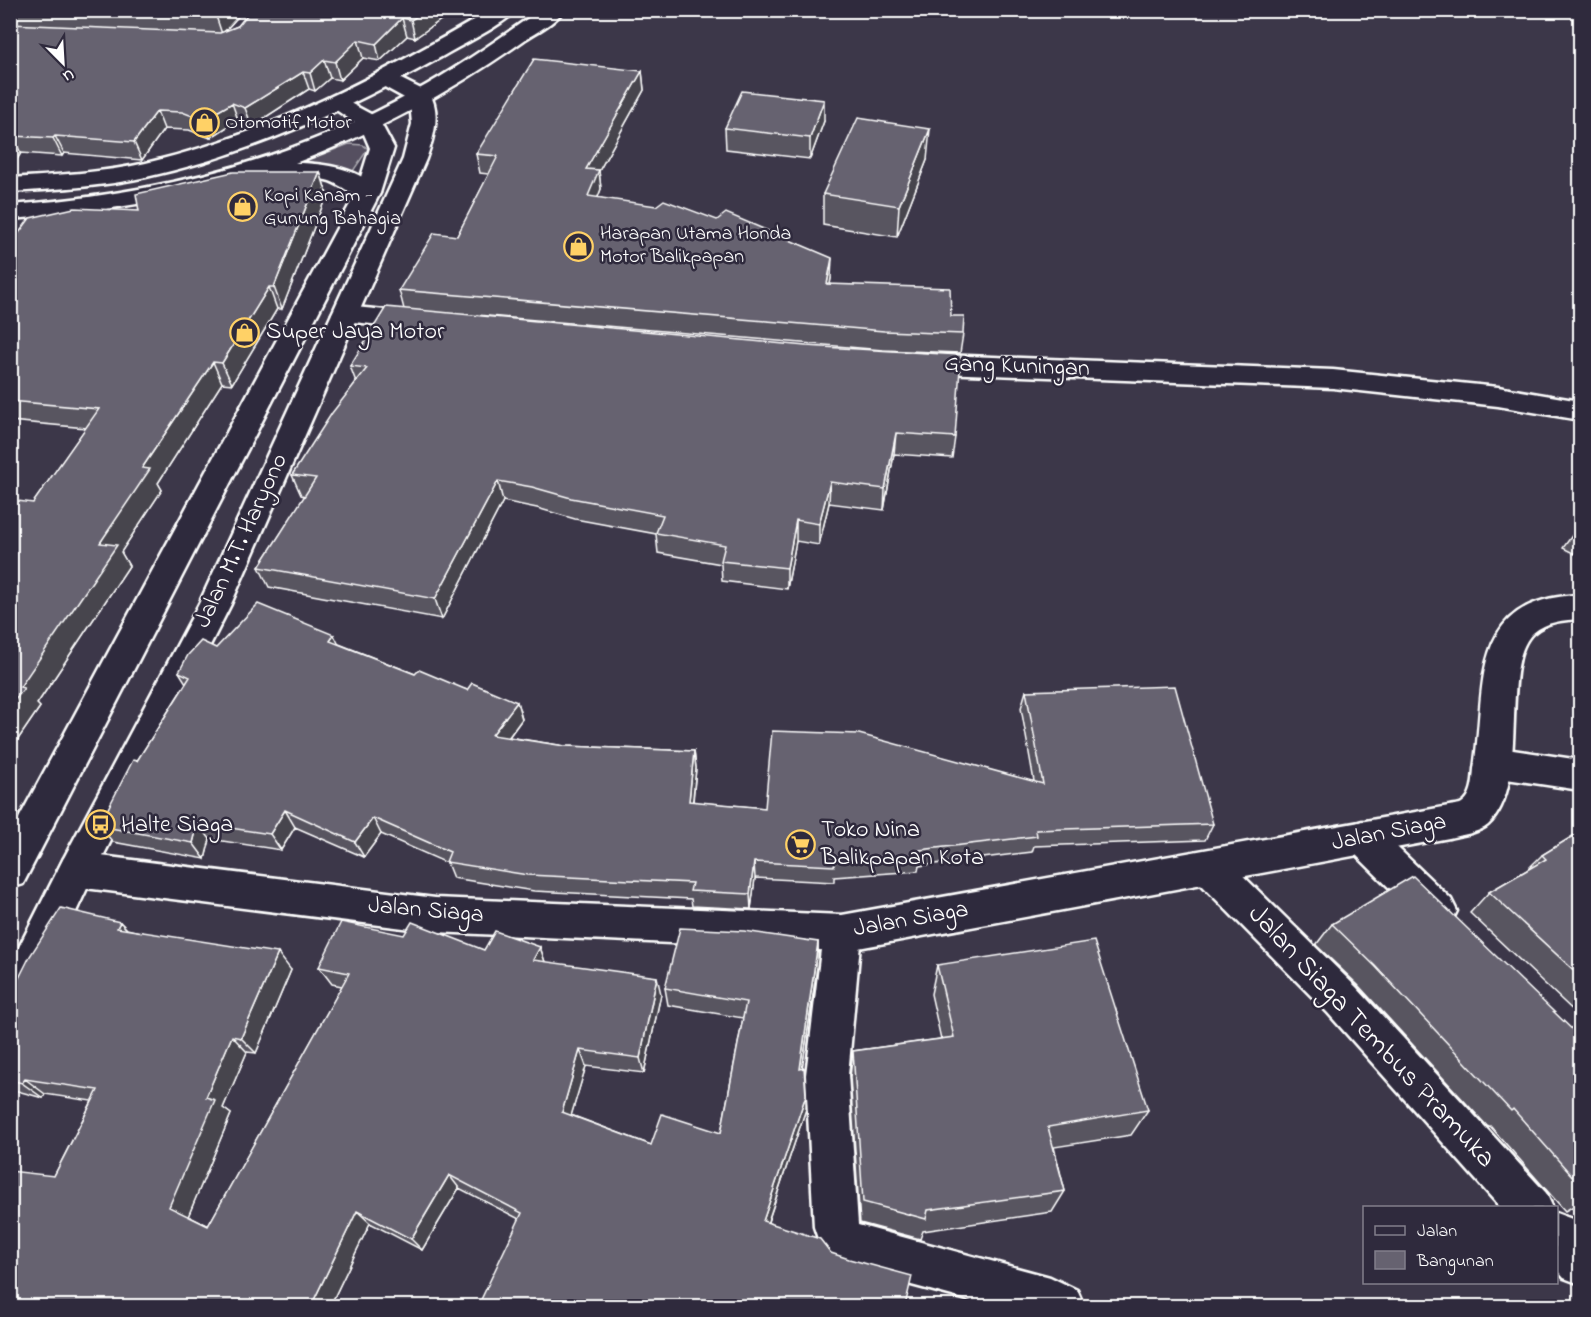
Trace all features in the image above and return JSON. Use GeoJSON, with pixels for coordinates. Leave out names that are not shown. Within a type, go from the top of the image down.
{"type":"FeatureCollection","features":[{"type":"Feature","properties":{"kind":"main road"},"geometry":{"type":"LineString","coordinates":[[10,185],[85,180],[166,168],[272,133],[387,79],[506,10]]}},
{"type":"Feature","properties":{"kind":"main road"},"geometry":{"type":"LineString","coordinates":[[236,175],[312,148],[420,98],[554,10]]}},
{"type":"Feature","properties":{"kind":"main road"},"geometry":{"type":"LineString","coordinates":[[387,79],[420,98]]}},
{"type":"Feature","properties":{"kind":"main road","name":"Jalan M.T. Haryono"},"geometry":{"type":"LineString","coordinates":[[10,1008],[77,870],[214,604],[345,314],[422,136],[426,119],[420,98]]}},
{"type":"Feature","properties":{"kind":"main road"},"geometry":{"type":"LineString","coordinates":[[337,103],[370,123]]}},
{"type":"Feature","properties":{"kind":"main road","name":"Jalan M.T. Haryono"},"geometry":{"type":"LineString","coordinates":[[10,872],[368,193],[382,148],[370,123]]}},
{"type":"Feature","properties":{"kind":"main road"},"geometry":{"type":"LineString","coordinates":[[10,212],[63,210],[236,175],[295,170],[327,172],[357,183],[368,193]]}},
{"type":"Feature","properties":{"kind":"main road"},"geometry":{"type":"LineString","coordinates":[[345,314],[451,325]]}},
{"type":"Feature","properties":{"kind":"main road","name":"Gang Kuningan"},"geometry":{"type":"LineString","coordinates":[[891,362],[1090,370],[1284,374],[1414,385],[1496,395],[1581,411]]}},
{"type":"Feature","properties":{"kind":"main road","name":"Jalan Siaga"},"geometry":{"type":"LineString","coordinates":[[77,870],[435,915],[842,933],[1210,868],[1449,822],[1474,815],[1488,797],[1498,728],[1501,673],[1508,643],[1522,624],[1541,614],[1556,608],[1581,607]]}},
{"type":"Feature","properties":{"kind":"main road"},"geometry":{"type":"LineString","coordinates":[[1493,762],[1581,775]]}},
{"type":"Feature","properties":{"kind":"main road"},"geometry":{"type":"LineString","coordinates":[[1362,837],[1463,935]]}},
{"type":"Feature","properties":{"kind":"main road","name":"Jalan Siaga Tembus Pramuka"},"geometry":{"type":"LineString","coordinates":[[1210,868],[1342,1000],[1529,1206]]}},
{"type":"Feature","properties":{"kind":"main road"},"geometry":{"type":"LineString","coordinates":[[842,933],[827,1075],[836,1227],[839,1237],[848,1246],[1050,1300],[1061,1306]]}},
{"type":"Feature","properties":{"kind":"main road"},"geometry":{"type":"LineString","coordinates":[[1558,1236],[1581,1262]]}},
{"type":"Feature","properties":{"kind":"shaded area"},"geometry":{"type":"Polygon","coordinates":[[[349,144],[363,145],[368,149],[351,174],[295,165],[349,144]]]}},
{"type":"Feature","properties":{"kind":"building"},"geometry":{"type":"Polygon","coordinates":[[[77,10],[222,10],[216,16],[77,10]]]}},
{"type":"Feature","properties":{"kind":"building"},"geometry":{"type":"Polygon","coordinates":[[[251,10],[426,10],[411,20],[402,18],[376,44],[358,40],[335,62],[324,60],[310,73],[303,72],[245,108],[232,103],[203,120],[182,112],[157,111],[134,142],[55,136],[53,138],[10,137],[10,24],[220,33],[238,26],[251,10]]]}},
{"type":"Feature","properties":{"kind":"building"},"geometry":{"type":"Polygon","coordinates":[[[534,59],[642,71],[586,169],[599,170],[588,196],[656,206],[664,200],[717,220],[726,213],[832,258],[827,284],[950,288],[951,316],[964,316],[963,334],[884,331],[399,290],[434,233],[457,236],[498,156],[476,154],[534,59]]]}},
{"type":"Feature","properties":{"kind":"building"},"geometry":{"type":"Polygon","coordinates":[[[742,91],[824,100],[810,138],[725,128],[742,91]]]}},
{"type":"Feature","properties":{"kind":"building"},"geometry":{"type":"Polygon","coordinates":[[[858,118],[930,129],[899,206],[823,194],[858,118]]]}},
{"type":"Feature","properties":{"kind":"building"},"geometry":{"type":"Polygon","coordinates":[[[233,172],[320,172],[274,287],[269,287],[222,363],[213,362],[142,468],[150,469],[100,543],[117,545],[20,687],[24,688],[10,707],[10,500],[33,503],[99,409],[10,401],[10,245],[30,218],[74,208],[139,211],[136,194],[233,172]]]}},
{"type":"Feature","properties":{"kind":"building"},"geometry":{"type":"Polygon","coordinates":[[[386,307],[806,346],[961,355],[955,437],[896,433],[885,489],[830,482],[819,524],[796,520],[787,568],[721,561],[725,545],[656,533],[663,515],[571,498],[532,487],[498,481],[435,599],[259,567],[316,478],[292,475],[332,413],[367,368],[350,366],[386,307]]]}},
{"type":"Feature","properties":{"kind":"building"},"geometry":{"type":"Polygon","coordinates":[[[258,604],[334,635],[330,641],[415,674],[419,670],[467,690],[472,683],[517,702],[492,735],[565,746],[694,751],[689,801],[765,808],[772,731],[859,734],[1043,784],[1026,691],[1175,686],[1213,824],[1036,830],[1037,836],[920,850],[920,855],[835,861],[834,866],[754,862],[750,894],[690,891],[692,883],[528,875],[446,862],[450,852],[373,818],[355,842],[285,810],[270,834],[198,823],[193,843],[99,826],[133,760],[137,761],[190,677],[179,672],[188,655],[201,641],[216,648],[258,604]]]}},
{"type":"Feature","properties":{"kind":"building"},"geometry":{"type":"Polygon","coordinates":[[[1581,831],[1581,977],[1489,892],[1546,859],[1542,855],[1581,831]]]}},
{"type":"Feature","properties":{"kind":"building"},"geometry":{"type":"Polygon","coordinates":[[[1413,876],[1581,1038],[1581,1186],[1513,1109],[1511,1111],[1375,966],[1332,924],[1413,876]]]}},
{"type":"Feature","properties":{"kind":"building"},"geometry":{"type":"Polygon","coordinates":[[[61,908],[120,922],[117,928],[278,953],[241,1038],[232,1036],[206,1097],[215,1100],[169,1207],[208,1226],[349,973],[319,967],[341,922],[404,935],[412,922],[484,950],[495,931],[540,947],[533,960],[657,977],[640,1058],[580,1050],[562,1112],[651,1145],[662,1114],[721,1133],[746,1002],[665,988],[680,928],[744,931],[818,942],[800,1069],[804,1068],[806,1095],[763,1221],[820,1239],[831,1253],[912,1276],[905,1306],[478,1306],[522,1213],[449,1175],[411,1239],[357,1211],[311,1306],[10,1306],[10,1171],[54,1176],[98,1090],[25,1079],[22,1083],[10,1080],[10,996],[30,956],[61,908]]]}},
{"type":"Feature","properties":{"kind":"building"},"geometry":{"type":"Polygon","coordinates":[[[1094,941],[1148,1110],[1048,1127],[1065,1191],[928,1210],[926,1219],[863,1202],[853,1051],[954,1037],[937,965],[1094,941]]]}},
{"type":"Feature","properties":{"kind":"place","name":"Otomotif Motor"},"geometry":{"type":"Point","coordinates":[204,123]}},
{"type":"Feature","properties":{"kind":"place","name":"Kopi Kanam - Gunung Bahagia"},"geometry":{"type":"Point","coordinates":[243,207]}},
{"type":"Feature","properties":{"kind":"place","name":"Harapan Utama Honda Motor Balikpapan"},"geometry":{"type":"Point","coordinates":[579,246]}},
{"type":"Feature","properties":{"kind":"place","name":"Super Jaya Motor"},"geometry":{"type":"Point","coordinates":[245,332]}},
{"type":"Feature","properties":{"kind":"place","name":"Halte Siaga"},"geometry":{"type":"Point","coordinates":[100,825]}},
{"type":"Feature","properties":{"kind":"place","name":"Toko Nina Balikpapan Kota"},"geometry":{"type":"Point","coordinates":[800,844]}}]}
